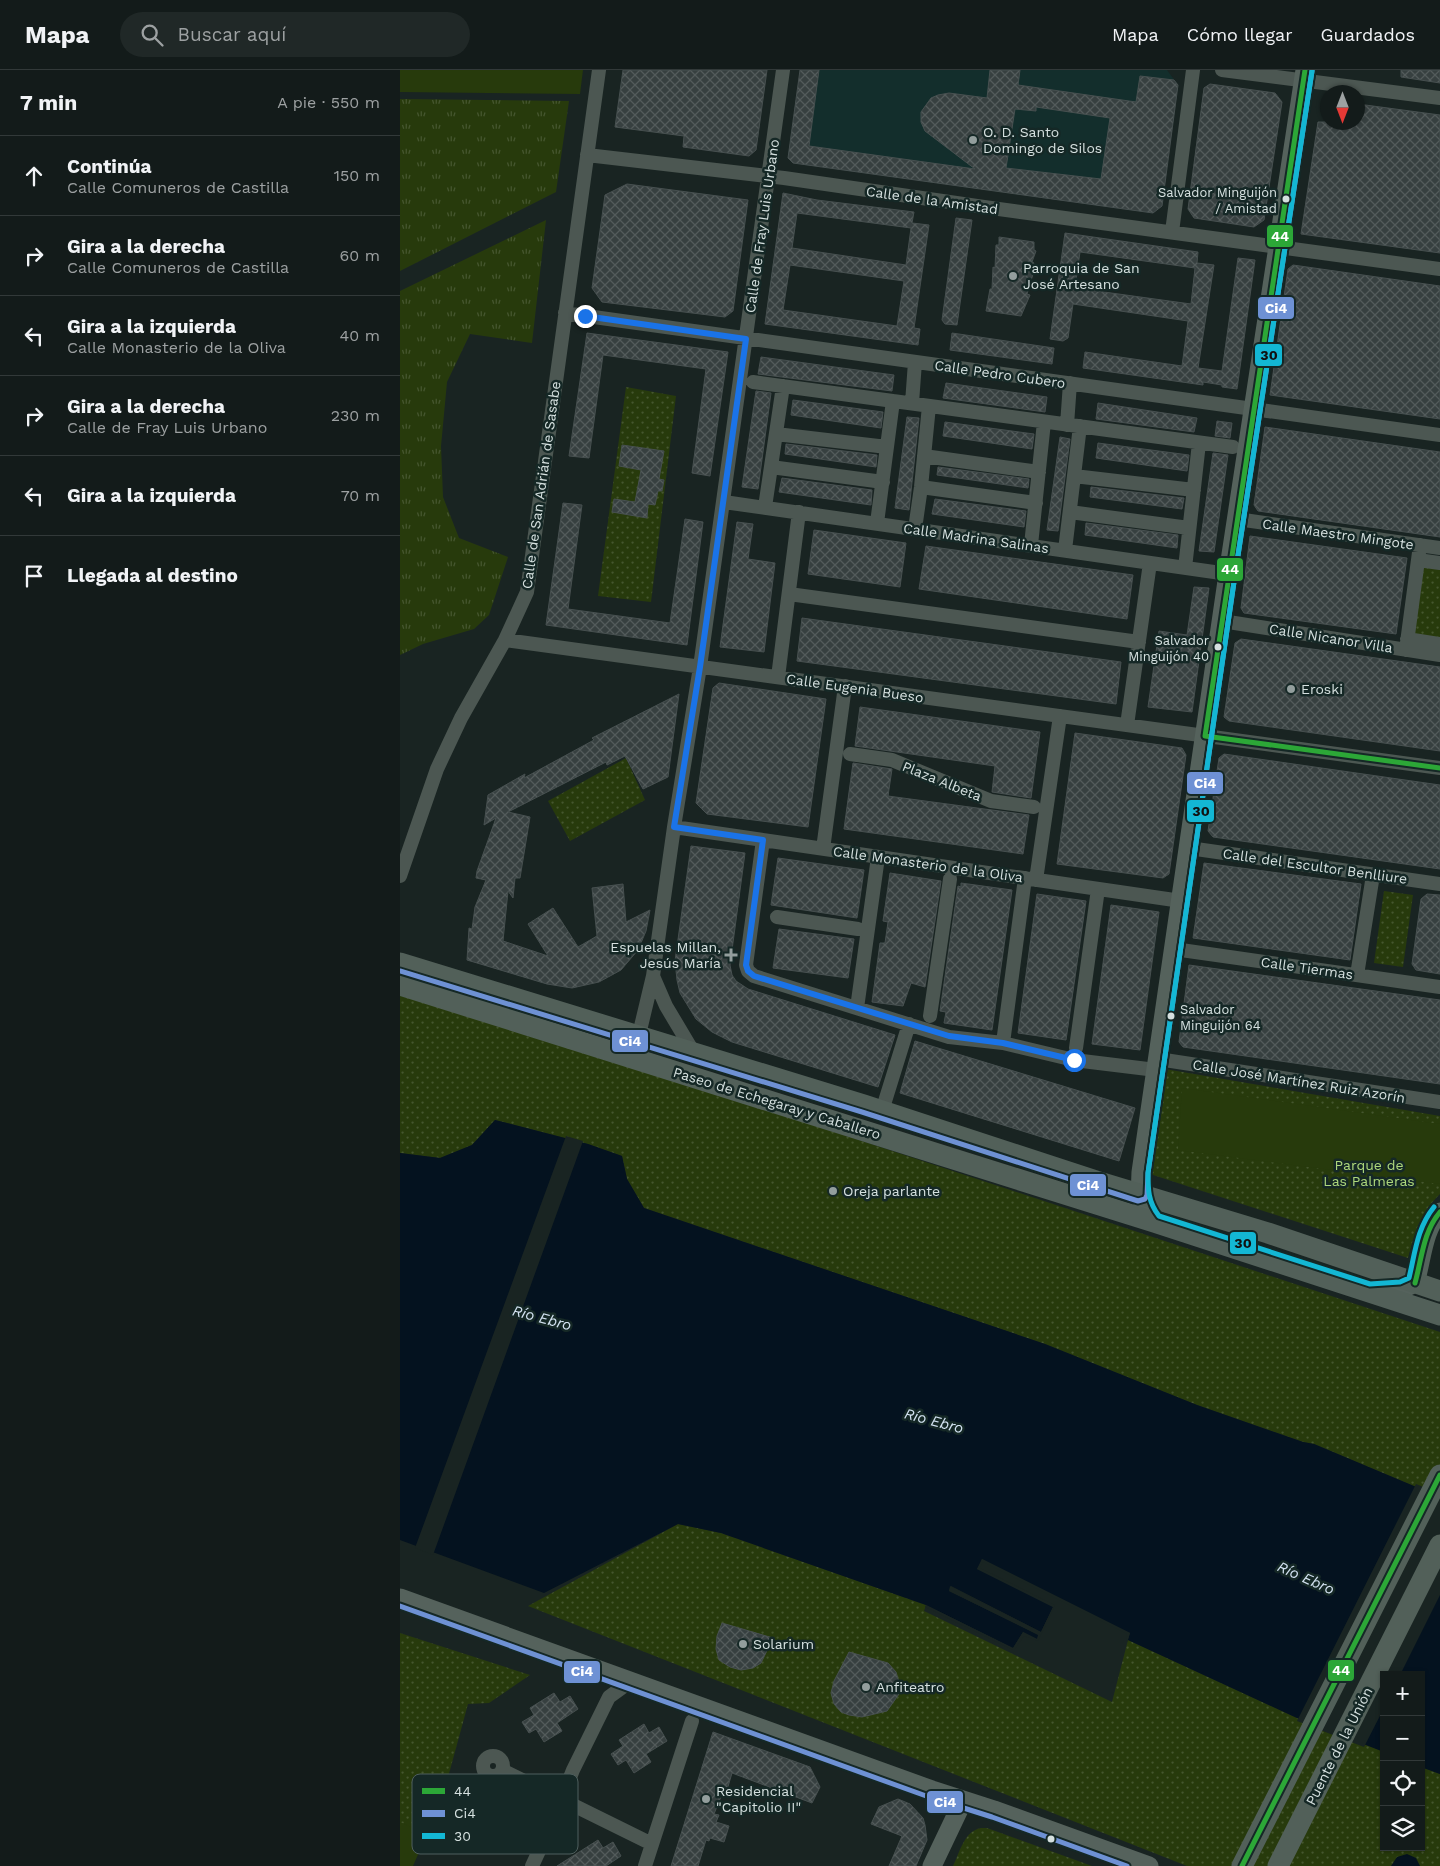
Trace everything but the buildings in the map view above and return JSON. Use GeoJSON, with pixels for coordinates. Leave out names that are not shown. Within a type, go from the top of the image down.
{"type":"FeatureCollection","features":[{"type":"Feature","properties":{"kind":"main road","name":"Paseo de Echegaray y Caballero"},"geometry":{"type":"LineString","coordinates":[[400,963],[882,1111],[1268,1233],[1440,1291]]}},
{"type":"Feature","properties":{"kind":"main road","name":"Paseo de Echegaray y Caballero"},"geometry":{"type":"LineString","coordinates":[[400,986],[1154,1222],[1440,1315]]}},
{"type":"Feature","properties":{"kind":"main road"},"geometry":{"type":"LineString","coordinates":[[1242,1866],[1440,1475]]}},
{"type":"Feature","properties":{"kind":"main road","name":"Puente de la Unión"},"geometry":{"type":"LineString","coordinates":[[1278,1866],[1440,1545]]}},
{"type":"Feature","properties":{"kind":"street","name":"Calle de San Adrián de Sasabe"},"geometry":{"type":"LineString","coordinates":[[400,876],[437,769],[461,718],[505,640],[527,592],[599,70]]}},
{"type":"Feature","properties":{"kind":"street","name":"Calle de Fray Luis Urbano"},"geometry":{"type":"LineString","coordinates":[[640,1036],[653,976],[674,827],[700,667],[782,70]]}},
{"type":"Feature","properties":{"kind":"street"},"geometry":{"type":"LineString","coordinates":[[1172,232],[1193,70]]}},
{"type":"Feature","properties":{"kind":"street"},"geometry":{"type":"LineString","coordinates":[[1222,70],[1304,75],[1440,98]]}},
{"type":"Feature","properties":{"kind":"street"},"geometry":{"type":"LineString","coordinates":[[1154,1222],[1145,1209],[1140,1194],[1141,1172],[1228,574],[1304,75]]}},
{"type":"Feature","properties":{"kind":"street","name":"Calle de la Amistad"},"geometry":{"type":"LineString","coordinates":[[587,155],[768,176],[1440,269]]}},
{"type":"Feature","properties":{"kind":"street","name":"Calle Pedro Cubero"},"geometry":{"type":"LineString","coordinates":[[566,313],[1440,435]]}},
{"type":"Feature","properties":{"kind":"street"},"geometry":{"type":"LineString","coordinates":[[912,403],[915,362]]}},
{"type":"Feature","properties":{"kind":"street"},"geometry":{"type":"LineString","coordinates":[[753,382],[1233,447]]}},
{"type":"Feature","properties":{"kind":"street"},"geometry":{"type":"LineString","coordinates":[[1065,550],[1074,476],[1070,384]]}},
{"type":"Feature","properties":{"kind":"street"},"geometry":{"type":"LineString","coordinates":[[765,507],[784,386]]}},
{"type":"Feature","properties":{"kind":"street"},"geometry":{"type":"LineString","coordinates":[[877,523],[893,401]]}},
{"type":"Feature","properties":{"kind":"street"},"geometry":{"type":"LineString","coordinates":[[914,529],[922,487],[929,406]]}},
{"type":"Feature","properties":{"kind":"street"},"geometry":{"type":"LineString","coordinates":[[1031,546],[1044,422]]}},
{"type":"Feature","properties":{"kind":"street"},"geometry":{"type":"LineString","coordinates":[[776,434],[887,447]]}},
{"type":"Feature","properties":{"kind":"street"},"geometry":{"type":"LineString","coordinates":[[1185,568],[1200,443]]}},
{"type":"Feature","properties":{"kind":"street"},"geometry":{"type":"LineString","coordinates":[[924,456],[1039,472]]}},
{"type":"Feature","properties":{"kind":"street"},"geometry":{"type":"LineString","coordinates":[[771,467],[882,482]]}},
{"type":"Feature","properties":{"kind":"street"},"geometry":{"type":"LineString","coordinates":[[1074,476],[1194,490]]}},
{"type":"Feature","properties":{"kind":"street"},"geometry":{"type":"LineString","coordinates":[[922,487],[1036,503]]}},
{"type":"Feature","properties":{"kind":"street","name":"Calle Madrina Salinas"},"geometry":{"type":"LineString","coordinates":[[724,502],[1228,574]]}},
{"type":"Feature","properties":{"kind":"street"},"geometry":{"type":"LineString","coordinates":[[778,677],[799,512]]}},
{"type":"Feature","properties":{"kind":"street"},"geometry":{"type":"LineString","coordinates":[[1070,512],[1189,528]]}},
{"type":"Feature","properties":{"kind":"street","name":"Calle Maestro Mingote"},"geometry":{"type":"LineString","coordinates":[[1237,519],[1440,548]]}},
{"type":"Feature","properties":{"kind":"street"},"geometry":{"type":"LineString","coordinates":[[1420,545],[1407,644],[1440,644]]}},
{"type":"Feature","properties":{"kind":"street"},"geometry":{"type":"LineString","coordinates":[[1418,560],[1440,563]]}},
{"type":"Feature","properties":{"kind":"street"},"geometry":{"type":"LineString","coordinates":[[1128,725],[1150,563]]}},
{"type":"Feature","properties":{"kind":"street"},"geometry":{"type":"LineString","coordinates":[[789,594],[1139,642]]}},
{"type":"Feature","properties":{"kind":"street","name":"Calle Nicanor Villa"},"geometry":{"type":"LineString","coordinates":[[1222,621],[1407,644],[1440,655]]}},
{"type":"Feature","properties":{"kind":"street","name":"Calle Eugenia Bueso"},"geometry":{"type":"LineString","coordinates":[[505,640],[1440,768]]}},
{"type":"Feature","properties":{"kind":"street"},"geometry":{"type":"LineString","coordinates":[[823,849],[844,686]]}},
{"type":"Feature","properties":{"kind":"street"},"geometry":{"type":"LineString","coordinates":[[1003,1043],[1060,716]]}},
{"type":"Feature","properties":{"kind":"street","name":"Plaza Albeta"},"geometry":{"type":"LineString","coordinates":[[850,754],[892,760],[991,801],[1034,807]]}},
{"type":"Feature","properties":{"kind":"street","name":"Calle Monasterio de la Oliva"},"geometry":{"type":"LineString","coordinates":[[674,827],[1181,900]]}},
{"type":"Feature","properties":{"kind":"street","name":"Calle José Martínez Ruiz Azorín"},"geometry":{"type":"LineString","coordinates":[[763,840],[746,965],[748,971],[754,976],[949,1036],[1003,1043],[1074,1060],[1157,1064],[1440,1102]]}},
{"type":"Feature","properties":{"kind":"street","name":"Calle del Escultor Benlliure"},"geometry":{"type":"LineString","coordinates":[[1189,848],[1440,884]]}},
{"type":"Feature","properties":{"kind":"street"},"geometry":{"type":"LineString","coordinates":[[857,1008],[878,857]]}},
{"type":"Feature","properties":{"kind":"street"},"geometry":{"type":"LineString","coordinates":[[1357,975],[1373,875]]}},
{"type":"Feature","properties":{"kind":"street"},"geometry":{"type":"LineString","coordinates":[[930,1016],[950,879]]}},
{"type":"Feature","properties":{"kind":"street"},"geometry":{"type":"LineString","coordinates":[[1076,1048],[1098,889]]}},
{"type":"Feature","properties":{"kind":"street"},"geometry":{"type":"LineString","coordinates":[[777,917],[858,929]]}},
{"type":"Feature","properties":{"kind":"street","name":"Calle Tiermas"},"geometry":{"type":"LineString","coordinates":[[1174,949],[1440,986]]}},
{"type":"Feature","properties":{"kind":"street"},"geometry":{"type":"LineString","coordinates":[[653,976],[666,1006],[694,1053]]}},
{"type":"Feature","properties":{"kind":"street"},"geometry":{"type":"LineString","coordinates":[[882,1111],[909,1024]]}},
{"type":"Feature","properties":{"kind":"street"},"geometry":{"type":"LineString","coordinates":[[620,1054],[632,1048],[640,1036]]}},
{"type":"Feature","properties":{"kind":"street"},"geometry":{"type":"LineString","coordinates":[[1369,1292],[1402,1290],[1415,1283],[1428,1231],[1434,1218],[1440,1212]]}},
{"type":"Feature","properties":{"kind":"street"},"geometry":{"type":"LineString","coordinates":[[400,1598],[1149,1866]]}},
{"type":"Feature","properties":{"kind":"street"},"geometry":{"type":"LineString","coordinates":[[604,1672],[609,1697]]}},
{"type":"Feature","properties":{"kind":"street"},"geometry":{"type":"LineString","coordinates":[[572,1774],[609,1697],[630,1681]]}},
{"type":"Feature","properties":{"kind":"street"},"geometry":{"type":"LineString","coordinates":[[645,1866],[692,1721]]}},
{"type":"Feature","properties":{"kind":"street"},"geometry":{"type":"LineString","coordinates":[[502,1770],[510,1774]]}},
{"type":"Feature","properties":{"kind":"street"},"geometry":{"type":"LineString","coordinates":[[932,1866],[963,1801]]}},
{"type":"Feature","properties":{"kind":"street"},"geometry":{"type":"LineString","coordinates":[[578,1807],[652,1844]]}},
{"type":"Feature","properties":{"kind":"street"},"geometry":{"type":"LineString","coordinates":[[532,1866],[537,1854]]}},
{"type":"Feature","properties":{"kind":"shaded area"},"geometry":{"type":"Polygon","coordinates":[[[800,70],[1167,70],[1178,85],[1162,206],[1153,213],[793,163],[788,158],[800,70]]]}},
{"type":"Feature","properties":{"kind":"green space"},"geometry":{"type":"Polygon","coordinates":[[[400,70],[583,70],[580,94],[400,92],[400,70]]]}},
{"type":"Feature","properties":{"kind":"green space"},"geometry":{"type":"Polygon","coordinates":[[[400,99],[569,101],[556,192],[400,271],[400,99]]]}},
{"type":"Feature","properties":{"kind":"green space"},"geometry":{"type":"Polygon","coordinates":[[[546,220],[532,343],[470,334],[447,382],[441,446],[443,497],[459,538],[508,557],[489,615],[474,629],[423,644],[400,655],[400,291],[546,220]]]}},
{"type":"Feature","properties":{"kind":"green space"},"geometry":{"type":"Polygon","coordinates":[[[626,387],[676,396],[651,602],[598,596],[626,387]]]}},
{"type":"Feature","properties":{"kind":"green space"},"geometry":{"type":"Polygon","coordinates":[[[1423,563],[1440,566],[1440,639],[1413,636],[1423,563]]]}},
{"type":"Feature","properties":{"kind":"green space"},"geometry":{"type":"Polygon","coordinates":[[[626,758],[645,800],[570,841],[548,801],[626,758]]]}},
{"type":"Feature","properties":{"kind":"green space"},"geometry":{"type":"Polygon","coordinates":[[[1384,891],[1413,895],[1403,967],[1374,963],[1384,891]]]}},
{"type":"Feature","properties":{"kind":"green space"},"geometry":{"type":"Polygon","coordinates":[[[400,995],[732,1098],[1440,1332],[1440,1497],[1314,1444],[1303,1442],[1197,1405],[1045,1344],[644,1208],[627,1179],[622,1156],[588,1144],[495,1120],[472,1145],[440,1158],[400,1153],[400,995]]]}},
{"type":"Feature","properties":{"kind":"green space","name":"Parque de Las Palmeras"},"geometry":{"type":"Polygon","coordinates":[[[1165,1069],[1440,1116],[1440,1194],[1423,1216],[1408,1258],[1147,1173],[1165,1069]]]}},
{"type":"Feature","properties":{"kind":"green space"},"geometry":{"type":"Polygon","coordinates":[[[1182,1088],[1440,1124],[1440,1184],[1178,1150],[1182,1088]]]}},
{"type":"Feature","properties":{"kind":"green space"},"geometry":{"type":"Polygon","coordinates":[[[678,1524],[721,1533],[926,1605],[924,1611],[1112,1702],[1128,1640],[1297,1718],[1380,1750],[1380,1851],[1425,1851],[1425,1768],[1440,1774],[1440,1866],[1187,1866],[528,1606],[678,1524]]]}},
{"type":"Feature","properties":{"kind":"green space"},"geometry":{"type":"Polygon","coordinates":[[[400,1633],[530,1675],[489,1703],[468,1704],[449,1774],[412,1774],[412,1854],[416,1854],[411,1866],[400,1866],[400,1633]]]}},
{"type":"Feature","properties":{"kind":"green space"},"geometry":{"type":"Polygon","coordinates":[[[400,1822],[412,1827],[412,1854],[418,1854],[413,1866],[400,1866],[400,1822]]]}},
{"type":"Feature","properties":{"kind":"green space"},"geometry":{"type":"Polygon","coordinates":[[[981,1828],[987,1828],[1092,1866],[953,1866],[960,1849],[970,1833],[981,1828]]]}},
{"type":"Feature","properties":{"kind":"water","name":"Río Ebro"},"geometry":{"type":"Polygon","coordinates":[[[495,1120],[588,1144],[622,1156],[627,1179],[644,1208],[1045,1344],[1197,1405],[1303,1442],[1314,1444],[1440,1497],[1440,1774],[1425,1768],[1425,1671],[1380,1671],[1380,1750],[1297,1718],[1128,1640],[1130,1633],[982,1559],[977,1569],[1053,1607],[1041,1632],[951,1586],[949,1591],[1039,1635],[1037,1639],[1023,1632],[1013,1648],[926,1605],[721,1533],[678,1524],[544,1593],[400,1540],[400,1153],[440,1158],[472,1145],[495,1120]]]}},
{"type":"Feature","properties":{"kind":"water"},"geometry":{"type":"Polygon","coordinates":[[[1407,1854],[1416,1858],[1420,1866],[1391,1866],[1397,1857],[1407,1854]]]}},
{"type":"Feature","properties":{"kind":"pier"},"geometry":{"type":"Polygon","coordinates":[[[566,1136],[583,1141],[433,1555],[415,1548],[566,1136]]]}},
{"type":"Feature","properties":{"kind":"pier"},"geometry":{"type":"Polygon","coordinates":[[[1416,1484],[1440,1494],[1440,1595],[1402,1671],[1380,1671],[1380,1716],[1364,1747],[1297,1721],[1416,1484]]]}},
{"type":"Feature","properties":{"kind":"pier"},"geometry":{"type":"Polygon","coordinates":[[[982,1559],[1130,1633],[1127,1642],[1127,1634],[983,1562],[980,1568],[1055,1605],[1038,1641],[1024,1636],[1013,1650],[925,1607],[926,1605],[1013,1648],[1023,1632],[1037,1639],[1038,1635],[949,1591],[950,1586],[1041,1632],[1053,1607],[977,1569],[982,1559]]]}},
{"type":"Feature","properties":{"kind":"transit line","name":"44"},"geometry":{"type":"LineString","coordinates":[[1205,736],[1305,70]]}},
{"type":"Feature","properties":{"kind":"transit line","name":"Ci4"},"geometry":{"type":"LineString","coordinates":[[400,971],[862,1112],[1138,1201],[1145,1199],[1235,575],[1312,71]]}},
{"type":"Feature","properties":{"kind":"transit line","name":"30"},"geometry":{"type":"LineString","coordinates":[[1312,71],[1235,575],[1148,1173],[1149,1190],[1153,1206],[1159,1216],[1370,1284],[1400,1282],[1409,1278],[1420,1232],[1434,1207]]}},
{"type":"Feature","properties":{"kind":"transit line","name":"44"},"geometry":{"type":"LineString","coordinates":[[1205,736],[1440,768]]}},
{"type":"Feature","properties":{"kind":"transit line","name":"44"},"geometry":{"type":"LineString","coordinates":[[1415,1283],[1426,1237],[1440,1212]]}},
{"type":"Feature","properties":{"kind":"transit line","name":"44"},"geometry":{"type":"LineString","coordinates":[[1242,1866],[1440,1475]]}},
{"type":"Feature","properties":{"kind":"transit line","name":"Ci4"},"geometry":{"type":"LineString","coordinates":[[400,1606],[929,1797],[992,1817],[1127,1866]]}},
{"type":"Feature","properties":{"kind":"place","name":"O. D. Santo Domingo de Silos"},"geometry":{"type":"Point","coordinates":[973,140]}},
{"type":"Feature","properties":{"kind":"place","name":"Salvador Minguijón / Amistad"},"geometry":{"type":"Point","coordinates":[1286,199]}},
{"type":"Feature","properties":{"kind":"place","name":"Parroquia de San José Artesano"},"geometry":{"type":"Point","coordinates":[1013,276]}},
{"type":"Feature","properties":{"kind":"place","name":"Salvador Minguijón 40"},"geometry":{"type":"Point","coordinates":[1218,647]}},
{"type":"Feature","properties":{"kind":"place","name":"Eroski"},"geometry":{"type":"Point","coordinates":[1291,689]}},
{"type":"Feature","properties":{"kind":"place","name":"Espuelas Millan, Jesús María"},"geometry":{"type":"Point","coordinates":[731,955]}},
{"type":"Feature","properties":{"kind":"place","name":"Salvador Minguijón 64"},"geometry":{"type":"Point","coordinates":[1171,1016]}},
{"type":"Feature","properties":{"kind":"place","name":"Oreja parlante"},"geometry":{"type":"Point","coordinates":[833,1191]}},
{"type":"Feature","properties":{"kind":"place","name":"Solarium"},"geometry":{"type":"Point","coordinates":[743,1644]}},
{"type":"Feature","properties":{"kind":"place","name":"Anfiteatro"},"geometry":{"type":"Point","coordinates":[866,1687]}},
{"type":"Feature","properties":{"kind":"place","name":"Residencial \"Capitolio II\""},"geometry":{"type":"Point","coordinates":[706,1799]}},
{"type":"Feature","properties":{"kind":"route"},"geometry":{"type":"LineString","coordinates":[[585,316],[746,339],[700,667],[674,827],[763,840],[746,965],[748,971],[754,976],[949,1036],[1003,1043],[1074,1060]]}}]}
